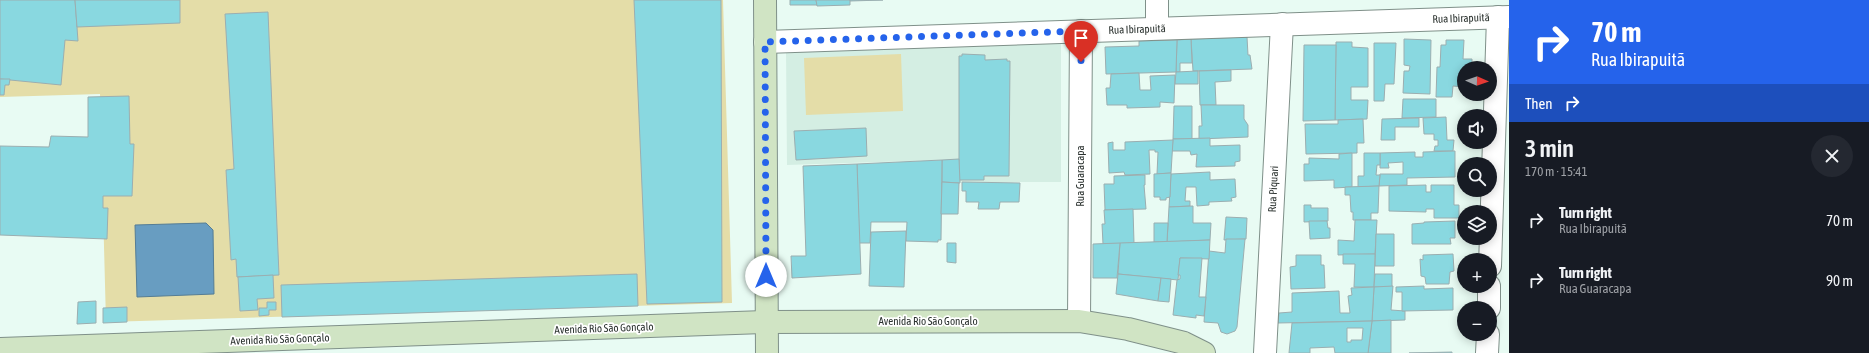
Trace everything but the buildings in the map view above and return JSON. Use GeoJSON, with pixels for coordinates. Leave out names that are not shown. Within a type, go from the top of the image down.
{"type":"FeatureCollection","features":[{"type":"Feature","properties":{"kind":"street"},"geometry":{"type":"LineString","coordinates":[[765,0],[766,353]]}},
{"type":"Feature","properties":{"kind":"street"},"geometry":{"type":"LineString","coordinates":[[1157,0],[1157,28]]}},
{"type":"Feature","properties":{"kind":"street"},"geometry":{"type":"LineString","coordinates":[[1491,253],[1503,17]]}},
{"type":"Feature","properties":{"kind":"street","name":"Rua Ibirapuitã"},"geometry":{"type":"LineString","coordinates":[[765,42],[1503,17]]}},
{"type":"Feature","properties":{"kind":"street","name":"Rua Piquari"},"geometry":{"type":"LineString","coordinates":[[1265,353],[1282,24]]}},
{"type":"Feature","properties":{"kind":"street","name":"Rua Guaracapa"},"geometry":{"type":"LineString","coordinates":[[1079,321],[1081,31]]}},
{"type":"Feature","properties":{"kind":"street","name":"Avenida Rio São Gonçalo"},"geometry":{"type":"LineString","coordinates":[[0,349],[766,322],[1079,321],[1128,329],[1184,343],[1204,353]]}},
{"type":"Feature","properties":{"kind":"street"},"geometry":{"type":"LineString","coordinates":[[1487,353],[1488,341]]}},
{"type":"Feature","properties":{"kind":"shaded area"},"geometry":{"type":"Polygon","coordinates":[[[0,0],[723,0],[732,303],[106,322],[100,94],[0,97],[0,0]]]}},
{"type":"Feature","properties":{"kind":"shaded area"},"geometry":{"type":"Polygon","coordinates":[[[1061,40],[1061,182],[942,182],[941,160],[787,165],[786,50],[1061,40]]]}},
{"type":"Feature","properties":{"kind":"shaded area"},"geometry":{"type":"Polygon","coordinates":[[[901,54],[903,111],[806,115],[804,58],[901,54]]]}},
{"type":"Feature","properties":{"kind":"water"},"geometry":{"type":"Polygon","coordinates":[[[206,223],[213,230],[214,294],[137,297],[135,225],[206,223]]]}},
{"type":"Feature","properties":{"kind":"route"},"geometry":{"type":"LineString","coordinates":[[766,276],[765,42],[1081,31],[1081,62]]}}]}
